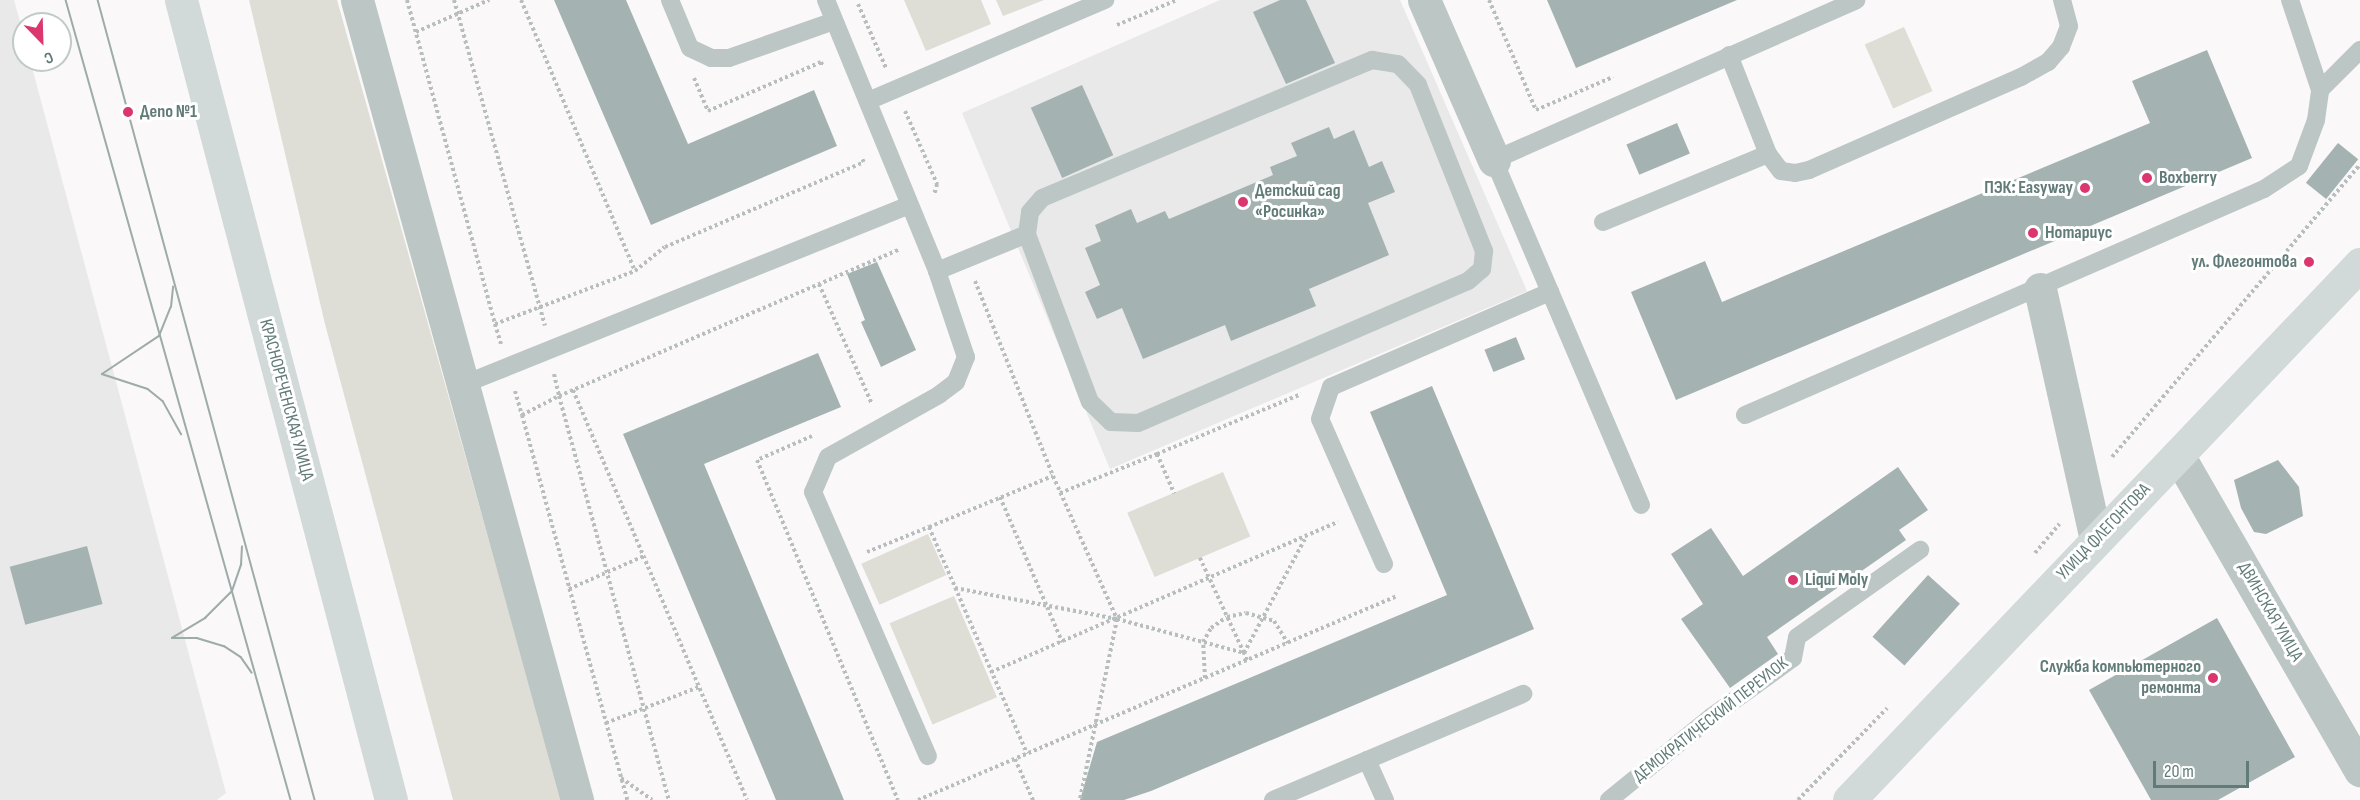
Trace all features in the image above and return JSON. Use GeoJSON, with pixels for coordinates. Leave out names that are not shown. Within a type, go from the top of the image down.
{"type":"FeatureCollection","features":[{"type":"Feature","properties":{"kind":"main road","name":"КРАСНОРЕЧЕНСКАЯ УЛИЦА"},"geometry":{"type":"LineString","coordinates":[[181,0],[391,800]]}},
{"type":"Feature","properties":{"kind":"main road","name":"УЛИЦА ФЛЕГОНТОВА"},"geometry":{"type":"LineString","coordinates":[[1849,800],[2360,265]]}},
{"type":"Feature","properties":{"kind":"street"},"geometry":{"type":"LineString","coordinates":[[357,0],[577,800]]}},
{"type":"Feature","properties":{"kind":"street"},"geometry":{"type":"LineString","coordinates":[[1424,0],[1494,160]]}},
{"type":"Feature","properties":{"kind":"street"},"geometry":{"type":"LineString","coordinates":[[2040,289],[2096,540]]}},
{"type":"Feature","properties":{"kind":"street","name":"ДВИНСКАЯ УЛИЦА"},"geometry":{"type":"LineString","coordinates":[[2178,455],[2360,770]]}},
{"type":"Feature","properties":{"kind":"lane"},"geometry":{"type":"LineString","coordinates":[[670,0],[690,48],[711,58],[729,58],[834,21]]}},
{"type":"Feature","properties":{"kind":"lane"},"geometry":{"type":"LineString","coordinates":[[826,0],[937,271],[966,357],[956,382],[939,395],[828,457],[813,492],[928,756]]}},
{"type":"Feature","properties":{"kind":"lane"},"geometry":{"type":"LineString","coordinates":[[868,101],[1106,0]]}},
{"type":"Feature","properties":{"kind":"lane"},"geometry":{"type":"LineString","coordinates":[[1641,506],[1494,160],[1856,0]]}},
{"type":"Feature","properties":{"kind":"lane"},"geometry":{"type":"LineString","coordinates":[[1729,55],[1768,154],[1781,171],[1809,170],[2021,77],[2048,62],[2061,48],[2069,26],[2062,0]]}},
{"type":"Feature","properties":{"kind":"lane"},"geometry":{"type":"LineString","coordinates":[[1745,415],[2040,289],[2264,189],[2299,166],[2316,120],[2319,90],[2290,0]]}},
{"type":"Feature","properties":{"kind":"lane"},"geometry":{"type":"LineString","coordinates":[[2319,90],[2360,50]]}},
{"type":"Feature","properties":{"kind":"lane"},"geometry":{"type":"LineString","coordinates":[[1372,60],[1398,64],[1418,85],[1484,251],[1482,269],[1468,281],[1138,423],[1129,423],[1111,422],[1090,402],[1027,234],[1030,213],[1042,198],[1372,60]]}},
{"type":"Feature","properties":{"kind":"lane"},"geometry":{"type":"LineString","coordinates":[[1603,222],[1768,154]]}},
{"type":"Feature","properties":{"kind":"lane"},"geometry":{"type":"LineString","coordinates":[[462,385],[909,205]]}},
{"type":"Feature","properties":{"kind":"lane"},"geometry":{"type":"LineString","coordinates":[[937,271],[1027,234]]}},
{"type":"Feature","properties":{"kind":"lane"},"geometry":{"type":"LineString","coordinates":[[1384,564],[1320,419],[1331,387],[1550,292]]}},
{"type":"Feature","properties":{"kind":"lane","name":"ДЕМОКРАТИЧЕСКИЙ ПЕРЕУЛОК"},"geometry":{"type":"LineString","coordinates":[[1609,800],[1711,717],[1793,658],[1797,637],[1920,550]]}},
{"type":"Feature","properties":{"kind":"lane"},"geometry":{"type":"LineString","coordinates":[[1273,800],[1523,694]]}},
{"type":"Feature","properties":{"kind":"lane"},"geometry":{"type":"LineString","coordinates":[[1367,760],[1385,800]]}},
{"type":"Feature","properties":{"kind":"path"},"geometry":{"type":"LineString","coordinates":[[408,0],[505,355]]}},
{"type":"Feature","properties":{"kind":"path"},"geometry":{"type":"LineString","coordinates":[[454,0],[545,327]]}},
{"type":"Feature","properties":{"kind":"path"},"geometry":{"type":"LineString","coordinates":[[416,32],[489,0]]}},
{"type":"Feature","properties":{"kind":"path"},"geometry":{"type":"LineString","coordinates":[[520,0],[635,271]]}},
{"type":"Feature","properties":{"kind":"path"},"geometry":{"type":"LineString","coordinates":[[1489,0],[1536,110],[1621,74]]}},
{"type":"Feature","properties":{"kind":"path"},"geometry":{"type":"LineString","coordinates":[[691,70],[708,111],[821,62],[825,72]]}},
{"type":"Feature","properties":{"kind":"path"},"geometry":{"type":"LineString","coordinates":[[495,324],[635,271],[665,247],[864,162],[859,152]]}},
{"type":"Feature","properties":{"kind":"path"},"geometry":{"type":"LineString","coordinates":[[966,259],[1060,493],[1117,619],[1092,726],[1080,800]]}},
{"type":"Feature","properties":{"kind":"path"},"geometry":{"type":"LineString","coordinates":[[514,387],[627,800]]}},
{"type":"Feature","properties":{"kind":"path"},"geometry":{"type":"LineString","coordinates":[[1060,493],[1315,388],[1331,387]]}},
{"type":"Feature","properties":{"kind":"path"},"geometry":{"type":"LineString","coordinates":[[573,390],[747,800]]}},
{"type":"Feature","properties":{"kind":"path"},"geometry":{"type":"LineString","coordinates":[[522,415],[559,396],[669,800]]}},
{"type":"Feature","properties":{"kind":"path"},"geometry":{"type":"LineString","coordinates":[[1157,453],[1174,493]]}},
{"type":"Feature","properties":{"kind":"path"},"geometry":{"type":"LineString","coordinates":[[843,562],[1053,476]]}},
{"type":"Feature","properties":{"kind":"path"},"geometry":{"type":"LineString","coordinates":[[1000,497],[1062,642]]}},
{"type":"Feature","properties":{"kind":"path"},"geometry":{"type":"LineString","coordinates":[[991,672],[1361,512]]}},
{"type":"Feature","properties":{"kind":"path"},"geometry":{"type":"LineString","coordinates":[[929,527],[1027,754]]}},
{"type":"Feature","properties":{"kind":"path"},"geometry":{"type":"LineString","coordinates":[[1244,653],[1306,537]]}},
{"type":"Feature","properties":{"kind":"path"},"geometry":{"type":"LineString","coordinates":[[569,589],[644,556]]}},
{"type":"Feature","properties":{"kind":"path"},"geometry":{"type":"LineString","coordinates":[[1200,558],[1247,660]]}},
{"type":"Feature","properties":{"kind":"path"},"geometry":{"type":"LineString","coordinates":[[956,588],[1117,619],[1244,653]]}},
{"type":"Feature","properties":{"kind":"path"},"geometry":{"type":"LineString","coordinates":[[918,800],[1397,596]]}},
{"type":"Feature","properties":{"kind":"path"},"geometry":{"type":"LineString","coordinates":[[1205,678],[1203,642],[1211,628],[1227,617],[1246,613],[1263,616],[1274,621],[1288,643]]}},
{"type":"Feature","properties":{"kind":"path"},"geometry":{"type":"LineString","coordinates":[[606,723],[699,687]]}},
{"type":"Feature","properties":{"kind":"path"},"geometry":{"type":"LineString","coordinates":[[1015,759],[1033,800]]}},
{"type":"Feature","properties":{"kind":"path"},"geometry":{"type":"LineString","coordinates":[[621,778],[652,800]]}},
{"type":"Feature","properties":{"kind":"shaded area"},"geometry":{"type":"Polygon","coordinates":[[[0,0],[14,0],[17,12],[12,12],[12,72],[33,72],[226,793],[217,800],[0,800],[0,0]]]}},
{"type":"Feature","properties":{"kind":"shaded area"},"geometry":{"type":"Polygon","coordinates":[[[249,0],[337,0],[562,800],[453,800],[325,324],[249,0]]]}},
{"type":"Feature","properties":{"kind":"shaded area"},"geometry":{"type":"Polygon","coordinates":[[[904,0],[981,0],[991,24],[926,51],[904,0]]]}},
{"type":"Feature","properties":{"kind":"shaded area"},"geometry":{"type":"Polygon","coordinates":[[[996,0],[1044,0],[1003,16],[996,0]]]}},
{"type":"Feature","properties":{"kind":"shaded area","name":"Детский сад «Росинка»"},"geometry":{"type":"Polygon","coordinates":[[[1220,0],[1400,0],[1527,291],[1110,469],[962,113],[1220,0]]]}},
{"type":"Feature","properties":{"kind":"shaded area"},"geometry":{"type":"Polygon","coordinates":[[[1904,27],[1932,91],[1893,108],[1865,44],[1904,27]]]}},
{"type":"Feature","properties":{"kind":"shaded area"},"geometry":{"type":"Polygon","coordinates":[[[1223,472],[1250,536],[1155,577],[1127,513],[1223,472]]]}},
{"type":"Feature","properties":{"kind":"shaded area"},"geometry":{"type":"Polygon","coordinates":[[[928,534],[946,575],[880,605],[861,564],[928,534]]]}},
{"type":"Feature","properties":{"kind":"shaded area"},"geometry":{"type":"Polygon","coordinates":[[[954,596],[997,697],[933,725],[890,623],[954,596]]]}},
{"type":"Feature","properties":{"kind":"building"},"geometry":{"type":"Polygon","coordinates":[[[554,0],[626,0],[688,144],[814,90],[837,146],[651,225],[554,0]]]}},
{"type":"Feature","properties":{"kind":"building"},"geometry":{"type":"Polygon","coordinates":[[[1280,0],[1306,0],[1335,63],[1286,84],[1253,12],[1280,0]]]}},
{"type":"Feature","properties":{"kind":"building"},"geometry":{"type":"Polygon","coordinates":[[[1547,0],[1737,0],[1576,68],[1547,0]]]}},
{"type":"Feature","properties":{"kind":"building"},"geometry":{"type":"Polygon","coordinates":[[[2207,50],[2252,158],[1676,400],[1631,292],[1705,261],[1722,302],[2150,123],[2132,81],[2207,50]]]}},
{"type":"Feature","properties":{"kind":"building"},"geometry":{"type":"Polygon","coordinates":[[[1082,85],[1113,155],[1062,178],[1031,108],[1082,85]]]}},
{"type":"Feature","properties":{"kind":"building"},"geometry":{"type":"Polygon","coordinates":[[[1677,123],[1690,153],[1639,175],[1626,144],[1677,123]]]}},
{"type":"Feature","properties":{"kind":"building"},"geometry":{"type":"Polygon","coordinates":[[[1329,127],[1334,139],[1354,130],[1369,167],[1382,161],[1395,192],[1368,203],[1389,255],[1309,289],[1316,306],[1231,341],[1225,325],[1143,359],[1122,308],[1097,319],[1085,292],[1100,285],[1085,248],[1101,241],[1095,225],[1131,209],[1137,223],[1165,211],[1169,219],[1273,175],[1270,167],[1297,156],[1291,143],[1329,127]]]}},
{"type":"Feature","properties":{"kind":"building"},"geometry":{"type":"Polygon","coordinates":[[[2338,143],[2358,159],[2326,199],[2306,183],[2338,143]]]}},
{"type":"Feature","properties":{"kind":"building"},"geometry":{"type":"Polygon","coordinates":[[[877,262],[916,350],[881,367],[861,322],[865,320],[847,274],[877,262]]]}},
{"type":"Feature","properties":{"kind":"building"},"geometry":{"type":"Polygon","coordinates":[[[1516,337],[1525,359],[1493,372],[1484,350],[1516,337]]]}},
{"type":"Feature","properties":{"kind":"building"},"geometry":{"type":"Polygon","coordinates":[[[818,353],[841,407],[704,464],[844,800],[776,800],[623,434],[818,353]]]}},
{"type":"Feature","properties":{"kind":"building"},"geometry":{"type":"Polygon","coordinates":[[[1432,386],[1534,629],[1151,791],[1124,800],[1080,800],[1097,742],[1447,595],[1370,412],[1432,386]]]}},
{"type":"Feature","properties":{"kind":"building"},"geometry":{"type":"Polygon","coordinates":[[[2278,460],[2299,487],[2303,516],[2266,534],[2254,532],[2241,508],[2234,480],[2278,460]]]}},
{"type":"Feature","properties":{"kind":"building","name":"Liqui Moly"},"geometry":{"type":"Polygon","coordinates":[[[1898,467],[1928,510],[1899,530],[1906,540],[1767,637],[1778,654],[1730,688],[1681,619],[1703,604],[1671,554],[1711,528],[1743,576],[1898,467]]]}},
{"type":"Feature","properties":{"kind":"building"},"geometry":{"type":"Polygon","coordinates":[[[87,546],[103,604],[25,625],[10,567],[87,546]]]}},
{"type":"Feature","properties":{"kind":"building"},"geometry":{"type":"Polygon","coordinates":[[[1928,575],[1960,604],[1904,665],[1872,637],[1928,575]]]}},
{"type":"Feature","properties":{"kind":"building"},"geometry":{"type":"Polygon","coordinates":[[[2217,618],[2295,757],[2218,800],[2151,800],[2089,690],[2217,618]]]}},
{"type":"Feature","properties":{"kind":"tram line"},"geometry":{"type":"LineString","coordinates":[[66,0],[291,800]]}},
{"type":"Feature","properties":{"kind":"tram line"},"geometry":{"type":"LineString","coordinates":[[98,0],[315,800]]}},
{"type":"Feature","properties":{"kind":"tram line"},"geometry":{"type":"LineString","coordinates":[[102,374],[159,336],[171,307],[173,287]]}},
{"type":"Feature","properties":{"kind":"tram line"},"geometry":{"type":"LineString","coordinates":[[102,374],[148,389],[163,401],[181,434]]}},
{"type":"Feature","properties":{"kind":"tram line"},"geometry":{"type":"LineString","coordinates":[[172,638],[205,618],[232,591],[241,565],[242,547]]}},
{"type":"Feature","properties":{"kind":"tram line"},"geometry":{"type":"LineString","coordinates":[[172,638],[197,638],[224,646],[241,657],[252,673]]}},
{"type":"Feature","properties":{"kind":"place","name":"Депо №1"},"geometry":{"type":"Point","coordinates":[128,112]}},
{"type":"Feature","properties":{"kind":"place","name":"Boxberry"},"geometry":{"type":"Point","coordinates":[2147,178]}},
{"type":"Feature","properties":{"kind":"place","name":"ПЭК: Easyway"},"geometry":{"type":"Point","coordinates":[2085,188]}},
{"type":"Feature","properties":{"kind":"place","name":"Детский сад «Росинка»"},"geometry":{"type":"Point","coordinates":[1243,202]}},
{"type":"Feature","properties":{"kind":"place","name":"Нотариус"},"geometry":{"type":"Point","coordinates":[2033,233]}},
{"type":"Feature","properties":{"kind":"place","name":"ул. Флегонтова"},"geometry":{"type":"Point","coordinates":[2309,262]}},
{"type":"Feature","properties":{"kind":"place","name":"Liqui Moly"},"geometry":{"type":"Point","coordinates":[1793,580]}},
{"type":"Feature","properties":{"kind":"place","name":"Служба компьютерного ремонта"},"geometry":{"type":"Point","coordinates":[2213,678]}}]}
